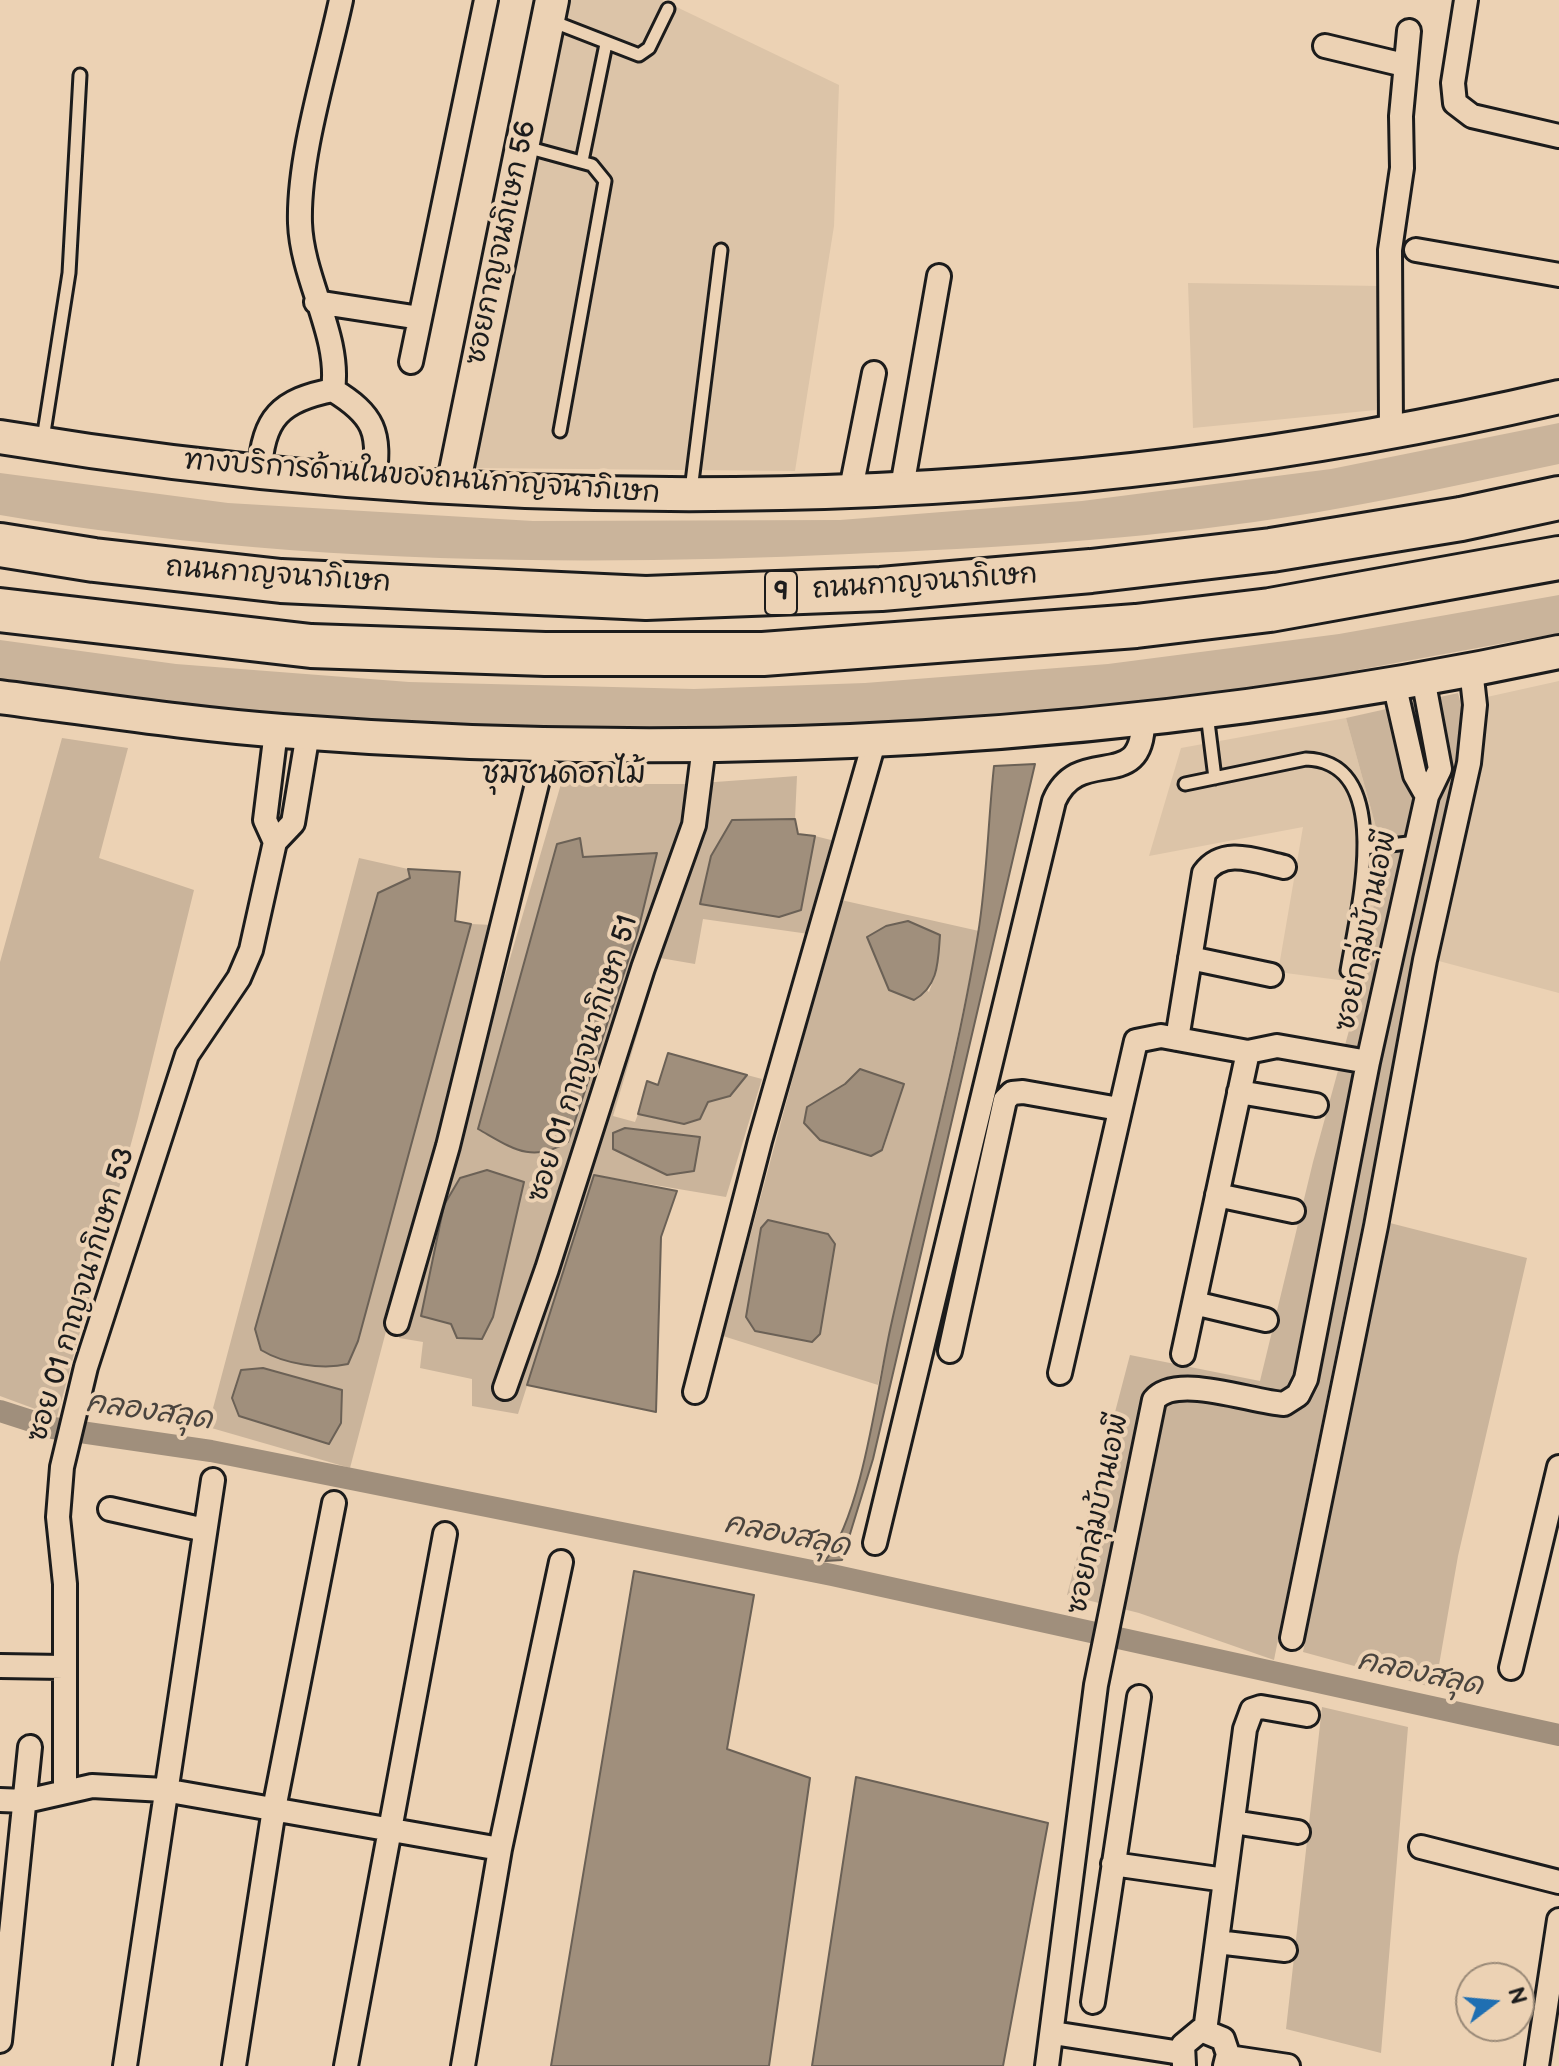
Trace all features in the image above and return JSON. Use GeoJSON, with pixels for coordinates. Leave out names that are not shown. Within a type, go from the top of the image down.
{"type":"FeatureCollection","features":[{"type":"Feature","properties":{"kind":"highway","name":"ถนนกาญจนาภิเษก"},"geometry":{"type":"LineString","coordinates":[[0,545],[94,560],[281,581],[646,598],[881,589],[1106,569],[1271,550],[1461,519],[1559,498]]}},
{"type":"Feature","properties":{"kind":"highway","name":"ถนนกาญจนาภิเษก"},"geometry":{"type":"LineString","coordinates":[[0,610],[311,646],[545,654],[763,654],[1136,626],[1240,614],[1559,558]]}},
{"type":"Feature","properties":{"kind":"main road","name":"ซอยกาญจนภิเษก 56"},"geometry":{"type":"LineString","coordinates":[[453,486],[550,10]]}},
{"type":"Feature","properties":{"kind":"main road","name":"ทางบริการด้านในของถนนกาญจนาภิเษก"},"geometry":{"type":"LineString","coordinates":[[0,437],[122,457],[260,472],[453,486],[691,494],[902,487],[1196,462],[1391,431],[1559,397]]}},
{"type":"Feature","properties":{"kind":"main road"},"geometry":{"type":"LineString","coordinates":[[0,697],[276,731],[547,743],[704,746],[875,739],[1207,710],[1409,680],[1559,652]]}},
{"type":"Feature","properties":{"kind":"street"},"geometry":{"type":"LineString","coordinates":[[333,390],[336,369],[306,273],[300,222],[306,162],[341,0]]}},
{"type":"Feature","properties":{"kind":"street"},"geometry":{"type":"LineString","coordinates":[[411,362],[486,0]]}},
{"type":"Feature","properties":{"kind":"street"},"geometry":{"type":"LineString","coordinates":[[1466,0],[1453,83],[1455,103],[1472,116],[1559,136]]}},
{"type":"Feature","properties":{"kind":"street"},"geometry":{"type":"LineString","coordinates":[[1391,431],[1390,250],[1404,144],[1401,116],[1409,31]]}},
{"type":"Feature","properties":{"kind":"street"},"geometry":{"type":"LineString","coordinates":[[1325,46],[1404,65]]}},
{"type":"Feature","properties":{"kind":"street"},"geometry":{"type":"LineString","coordinates":[[1416,250],[1559,275]]}},
{"type":"Feature","properties":{"kind":"street"},"geometry":{"type":"LineString","coordinates":[[902,487],[939,276]]}},
{"type":"Feature","properties":{"kind":"street"},"geometry":{"type":"LineString","coordinates":[[316,302],[420,318]]}},
{"type":"Feature","properties":{"kind":"street"},"geometry":{"type":"LineString","coordinates":[[851,489],[874,373]]}},
{"type":"Feature","properties":{"kind":"street"},"geometry":{"type":"LineString","coordinates":[[260,472],[261,448],[277,411],[303,396],[333,390],[360,407],[373,430],[378,455],[374,481]]}},
{"type":"Feature","properties":{"kind":"street"},"geometry":{"type":"LineString","coordinates":[[1292,1638],[1376,1226],[1425,960],[1469,763],[1475,705],[1471,669]]}},
{"type":"Feature","properties":{"kind":"street","name":"ซอยกลุ่มบ้านเอพี"},"geometry":{"type":"LineString","coordinates":[[1047,2066],[1096,1685],[1116,1571],[1157,1395],[1182,1387],[1284,1404],[1294,1399],[1304,1385],[1368,1062],[1427,796],[1440,769],[1409,680]]}},
{"type":"Feature","properties":{"kind":"street"},"geometry":{"type":"LineString","coordinates":[[875,1543],[1054,801],[1062,783],[1070,776],[1127,762],[1135,755],[1143,740],[1143,717]]}},
{"type":"Feature","properties":{"kind":"street","name":"ซอย 01 กาญจนากิเษก 53"},"geometry":{"type":"LineString","coordinates":[[275,842],[265,820],[276,731]]}},
{"type":"Feature","properties":{"kind":"street","name":"ซอย 01 กาญจนากิเษก 53"},"geometry":{"type":"LineString","coordinates":[[65,1791],[65,1584],[58,1517],[62,1467],[86,1367],[187,1055],[239,978],[251,950],[275,842],[293,823],[308,733]]}},
{"type":"Feature","properties":{"kind":"street"},"geometry":{"type":"LineString","coordinates":[[695,1392],[760,1141],[875,739]]}},
{"type":"Feature","properties":{"kind":"street"},"geometry":{"type":"LineString","coordinates":[[397,1323],[448,1146],[547,743]]}},
{"type":"Feature","properties":{"kind":"street","name":"ซอย 01 กาญจนากิเษก 51"},"geometry":{"type":"LineString","coordinates":[[505,1388],[547,1269],[643,968],[694,825],[704,746]]}},
{"type":"Feature","properties":{"kind":"street"},"geometry":{"type":"LineString","coordinates":[[1177,1039],[1204,873],[1213,861],[1239,857],[1284,867]]}},
{"type":"Feature","properties":{"kind":"street"},"geometry":{"type":"LineString","coordinates":[[1190,958],[1271,975]]}},
{"type":"Feature","properties":{"kind":"street"},"geometry":{"type":"LineString","coordinates":[[1060,1373],[1136,1041],[1145,1036],[1177,1039],[1248,1052],[1277,1046],[1368,1062]]}},
{"type":"Feature","properties":{"kind":"street"},"geometry":{"type":"LineString","coordinates":[[1183,1354],[1248,1052]]}},
{"type":"Feature","properties":{"kind":"street"},"geometry":{"type":"LineString","coordinates":[[950,1351],[1005,1100],[1012,1093],[1023,1092],[1119,1109]]}},
{"type":"Feature","properties":{"kind":"street"},"geometry":{"type":"LineString","coordinates":[[1239,1092],[1316,1105]]}},
{"type":"Feature","properties":{"kind":"street"},"geometry":{"type":"LineString","coordinates":[[1217,1195],[1293,1211]]}},
{"type":"Feature","properties":{"kind":"street"},"geometry":{"type":"LineString","coordinates":[[1194,1303],[1266,1320]]}},
{"type":"Feature","properties":{"kind":"street"},"geometry":{"type":"LineString","coordinates":[[1511,1668],[1559,1467]]}},
{"type":"Feature","properties":{"kind":"street"},"geometry":{"type":"LineString","coordinates":[[125,2066],[164,1790],[213,1480]]}},
{"type":"Feature","properties":{"kind":"street"},"geometry":{"type":"LineString","coordinates":[[234,2066],[274,1809],[334,1503]]}},
{"type":"Feature","properties":{"kind":"street"},"geometry":{"type":"LineString","coordinates":[[110,1509],[205,1530]]}},
{"type":"Feature","properties":{"kind":"street"},"geometry":{"type":"LineString","coordinates":[[346,2066],[445,1534]]}},
{"type":"Feature","properties":{"kind":"street"},"geometry":{"type":"LineString","coordinates":[[463,2066],[500,1849],[561,1562]]}},
{"type":"Feature","properties":{"kind":"street"},"geometry":{"type":"LineString","coordinates":[[0,1666],[63,1667]]}},
{"type":"Feature","properties":{"kind":"street"},"geometry":{"type":"LineString","coordinates":[[1093,2002],[1139,1697]]}},
{"type":"Feature","properties":{"kind":"street"},"geometry":{"type":"LineString","coordinates":[[1205,2031],[1245,1729],[1252,1710],[1261,1707],[1307,1715]]}},
{"type":"Feature","properties":{"kind":"street"},"geometry":{"type":"LineString","coordinates":[[0,2041],[30,1747]]}},
{"type":"Feature","properties":{"kind":"street"},"geometry":{"type":"LineString","coordinates":[[0,1800],[26,1801],[92,1786],[164,1790],[500,1849]]}},
{"type":"Feature","properties":{"kind":"street"},"geometry":{"type":"LineString","coordinates":[[1233,1822],[1298,1832]]}},
{"type":"Feature","properties":{"kind":"street"},"geometry":{"type":"LineString","coordinates":[[1421,1847],[1559,1882]]}},
{"type":"Feature","properties":{"kind":"street"},"geometry":{"type":"LineString","coordinates":[[1113,1864],[1225,1880]]}},
{"type":"Feature","properties":{"kind":"street"},"geometry":{"type":"LineString","coordinates":[[1537,2066],[1559,1920]]}},
{"type":"Feature","properties":{"kind":"street"},"geometry":{"type":"LineString","coordinates":[[1217,1942],[1285,1950]]}},
{"type":"Feature","properties":{"kind":"street"},"geometry":{"type":"LineString","coordinates":[[1053,2033],[1183,2059],[1187,2038],[1205,2031],[1223,2039],[1226,2062],[1288,2066]]}},
{"type":"Feature","properties":{"kind":"lane"},"geometry":{"type":"LineString","coordinates":[[550,10],[606,44],[630,53],[646,53],[668,9]]}},
{"type":"Feature","properties":{"kind":"lane"},"geometry":{"type":"LineString","coordinates":[[582,161],[606,44]]}},
{"type":"Feature","properties":{"kind":"lane"},"geometry":{"type":"LineString","coordinates":[[43,444],[69,273],[80,75]]}},
{"type":"Feature","properties":{"kind":"lane"},"geometry":{"type":"LineString","coordinates":[[522,146],[582,161],[599,171],[605,187],[560,431]]}},
{"type":"Feature","properties":{"kind":"lane"},"geometry":{"type":"LineString","coordinates":[[691,494],[721,250]]}},
{"type":"Feature","properties":{"kind":"lane"},"geometry":{"type":"LineString","coordinates":[[1207,710],[1215,778]]}},
{"type":"Feature","properties":{"kind":"lane"},"geometry":{"type":"LineString","coordinates":[[1185,784],[1306,759],[1325,760],[1343,770],[1355,792],[1362,816],[1364,848],[1347,971]]}},
{"type":"Feature","properties":{"kind":"lane"},"geometry":{"type":"LineString","coordinates":[[1364,848],[1417,842]]}},
{"type":"Feature","properties":{"kind":"shaded area"},"geometry":{"type":"Polygon","coordinates":[[[561,0],[662,0],[839,85],[834,226],[795,471],[472,468],[561,0]]]}},
{"type":"Feature","properties":{"kind":"shaded area"},"geometry":{"type":"Polygon","coordinates":[[[1188,283],[1380,286],[1376,410],[1193,428],[1188,283]]]}},
{"type":"Feature","properties":{"kind":"shaded area"},"geometry":{"type":"Polygon","coordinates":[[[1559,423],[1559,464],[1281,518],[1173,532],[1011,546],[637,560],[423,557],[211,543],[0,515],[0,473],[228,503],[533,521],[840,520],[1082,501],[1331,469],[1559,423]]]}},
{"type":"Feature","properties":{"kind":"shaded area"},"geometry":{"type":"Polygon","coordinates":[[[1559,595],[1559,633],[1254,689],[1065,710],[700,733],[378,724],[164,703],[0,681],[0,640],[176,664],[409,682],[694,689],[865,683],[1108,664],[1339,634],[1559,595]]]}},
{"type":"Feature","properties":{"kind":"shaded area"},"geometry":{"type":"Polygon","coordinates":[[[1559,681],[1559,993],[1435,960],[1487,697],[1559,681]]]}},
{"type":"Feature","properties":{"kind":"shaded area"},"geometry":{"type":"Polygon","coordinates":[[[1458,693],[1462,717],[1461,747],[1450,818],[1419,948],[1274,1660],[1139,1613],[1067,1595],[1130,1355],[1260,1381],[1313,1162],[1362,983],[1382,849],[1346,718],[1458,693]]]}},
{"type":"Feature","properties":{"kind":"shaded area"},"geometry":{"type":"Polygon","coordinates":[[[1346,718],[1382,849],[1362,983],[1278,972],[1303,827],[1149,856],[1181,748],[1346,718]]]}},
{"type":"Feature","properties":{"kind":"shaded area"},"geometry":{"type":"Polygon","coordinates":[[[62,738],[128,748],[99,858],[194,890],[138,1118],[57,1417],[0,1396],[0,962],[62,738]]]}},
{"type":"Feature","properties":{"kind":"shaded area"},"geometry":{"type":"Polygon","coordinates":[[[1035,764],[873,1459],[842,1560],[825,1561],[838,1540],[858,1484],[890,1330],[959,1034],[981,913],[994,766],[1035,764]]]}},
{"type":"Feature","properties":{"kind":"shaded area"},"geometry":{"type":"Polygon","coordinates":[[[797,776],[795,819],[732,820],[801,910],[815,836],[835,841],[809,934],[703,919],[695,964],[660,958],[613,1116],[635,1122],[638,1114],[684,1124],[700,1119],[708,1102],[730,1095],[747,1075],[762,1079],[726,1197],[595,1175],[518,1414],[472,1406],[472,1379],[420,1368],[423,1342],[399,1338],[561,784],[688,784],[797,776]],[[580,838],[568,1142],[638,931],[657,854],[582,857],[580,838]],[[460,1178],[445,1205],[421,1315],[451,1324],[457,1338],[482,1339],[493,1317],[524,1183],[460,1178]]]}},
{"type":"Feature","properties":{"kind":"shaded area"},"geometry":{"type":"Polygon","coordinates":[[[795,819],[798,834],[815,836],[801,910],[779,917],[700,904],[711,856],[732,820],[795,819]]]}},
{"type":"Feature","properties":{"kind":"shaded area"},"geometry":{"type":"Polygon","coordinates":[[[580,838],[583,857],[657,853],[638,931],[568,1142],[555,1149],[532,1153],[512,1147],[478,1129],[557,844],[580,838]]]}},
{"type":"Feature","properties":{"kind":"shaded area"},"geometry":{"type":"Polygon","coordinates":[[[359,858],[408,869],[411,877],[378,893],[255,1329],[358,1341],[471,924],[493,925],[350,1468],[208,1427],[359,858]]]}},
{"type":"Feature","properties":{"kind":"shaded area"},"geometry":{"type":"Polygon","coordinates":[[[408,869],[460,872],[455,921],[471,924],[358,1341],[348,1364],[315,1366],[292,1362],[261,1350],[255,1329],[378,893],[410,878],[408,869]]]}},
{"type":"Feature","properties":{"kind":"shaded area"},"geometry":{"type":"Polygon","coordinates":[[[841,900],[979,931],[878,1385],[723,1336],[841,900]],[[886,926],[867,937],[929,992],[936,973],[940,935],[886,926]],[[845,1084],[807,1107],[883,1150],[904,1084],[845,1084]]]}},
{"type":"Feature","properties":{"kind":"shaded area"},"geometry":{"type":"Polygon","coordinates":[[[908,921],[940,935],[933,980],[914,1000],[889,990],[867,937],[886,926],[908,921]]]}},
{"type":"Feature","properties":{"kind":"shaded area"},"geometry":{"type":"Polygon","coordinates":[[[668,1053],[747,1075],[730,1096],[708,1102],[700,1119],[684,1124],[638,1114],[647,1081],[658,1085],[668,1053]]]}},
{"type":"Feature","properties":{"kind":"shaded area"},"geometry":{"type":"Polygon","coordinates":[[[860,1069],[904,1084],[882,1150],[871,1156],[820,1140],[804,1123],[807,1107],[845,1084],[860,1069]]]}},
{"type":"Feature","properties":{"kind":"shaded area"},"geometry":{"type":"Polygon","coordinates":[[[625,1128],[700,1137],[694,1171],[667,1175],[613,1149],[613,1133],[625,1128]]]}},
{"type":"Feature","properties":{"kind":"shaded area"},"geometry":{"type":"Polygon","coordinates":[[[487,1170],[524,1182],[493,1317],[482,1339],[457,1338],[451,1324],[421,1316],[444,1205],[460,1178],[487,1170]]]}},
{"type":"Feature","properties":{"kind":"shaded area"},"geometry":{"type":"Polygon","coordinates":[[[594,1175],[677,1191],[661,1237],[656,1412],[527,1385],[594,1175]]]}},
{"type":"Feature","properties":{"kind":"shaded area"},"geometry":{"type":"Polygon","coordinates":[[[768,1220],[828,1234],[835,1244],[820,1334],[812,1342],[755,1331],[746,1317],[761,1228],[768,1220]]]}},
{"type":"Feature","properties":{"kind":"shaded area"},"geometry":{"type":"Polygon","coordinates":[[[1386,1222],[1527,1258],[1458,1556],[1435,1688],[1303,1652],[1386,1222]]]}},
{"type":"Feature","properties":{"kind":"shaded area"},"geometry":{"type":"Polygon","coordinates":[[[263,1368],[342,1390],[341,1423],[329,1444],[239,1416],[232,1398],[241,1370],[263,1368]]]}},
{"type":"Feature","properties":{"kind":"shaded area"},"geometry":{"type":"Polygon","coordinates":[[[634,1571],[754,1595],[727,1749],[810,1778],[769,2066],[551,2066],[634,1571]]]}},
{"type":"Feature","properties":{"kind":"shaded area"},"geometry":{"type":"Polygon","coordinates":[[[1322,1707],[1408,1727],[1381,2053],[1286,2029],[1322,1707]]]}},
{"type":"Feature","properties":{"kind":"shaded area"},"geometry":{"type":"Polygon","coordinates":[[[856,1777],[1048,1823],[1003,2066],[812,2066],[856,1777]]]}},
{"type":"Feature","properties":{"kind":"waterway","name":"คลองสลุด"},"geometry":{"type":"LineString","coordinates":[[0,1411],[53,1428],[211,1451],[832,1575],[1559,1735]]}},
{"type":"Feature","properties":{"kind":"district","name":"ชุมชนดอกไม้"},"geometry":{"type":"Point","coordinates":[564,775]}}]}
